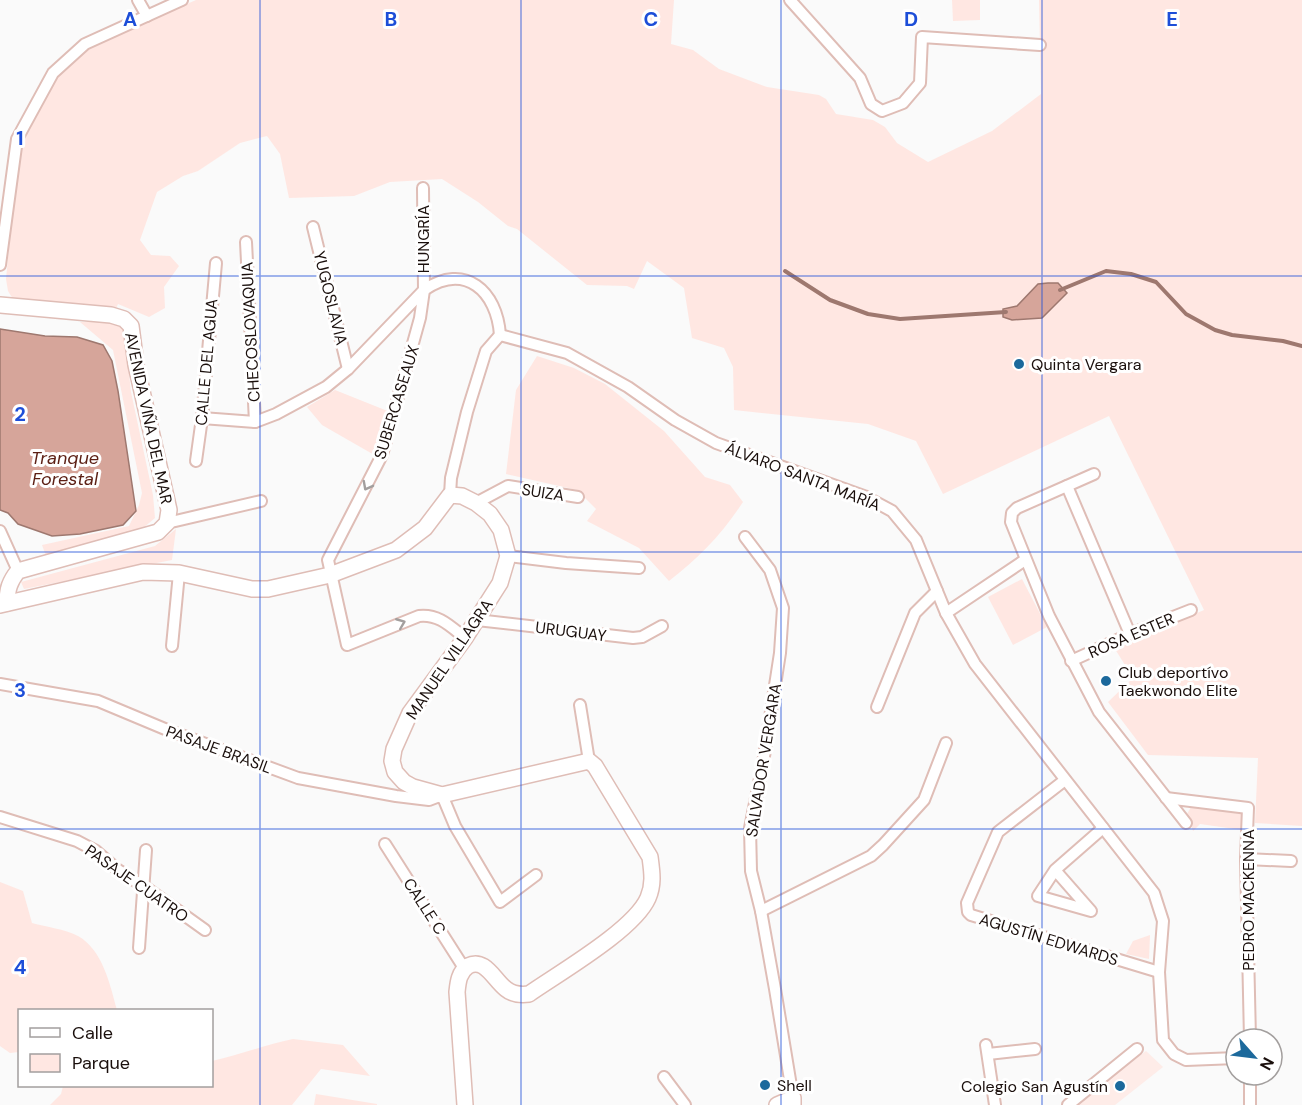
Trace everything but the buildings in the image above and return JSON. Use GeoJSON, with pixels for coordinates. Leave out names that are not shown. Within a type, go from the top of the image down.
{"type":"FeatureCollection","features":[{"type":"Feature","properties":{"kind":"street"},"geometry":{"type":"LineString","coordinates":[[138,0],[147,16]]}},
{"type":"Feature","properties":{"kind":"street"},"geometry":{"type":"LineString","coordinates":[[0,265],[17,139],[53,73],[85,44],[182,0]]}},
{"type":"Feature","properties":{"kind":"street"},"geometry":{"type":"LineString","coordinates":[[790,0],[860,78],[871,104],[882,111],[903,103],[920,83],[921,37],[1040,45]]}},
{"type":"Feature","properties":{"kind":"street","name":"HUNGRÍA"},"geometry":{"type":"LineString","coordinates":[[423,188],[423,290]]}},
{"type":"Feature","properties":{"kind":"street","name":"YUGOSLAVIA"},"geometry":{"type":"LineString","coordinates":[[313,227],[348,369]]}},
{"type":"Feature","properties":{"kind":"street","name":"CHECOSLOVAQUIA"},"geometry":{"type":"LineString","coordinates":[[246,242],[255,422]]}},
{"type":"Feature","properties":{"kind":"street","name":"CALLE DEL AGUA"},"geometry":{"type":"LineString","coordinates":[[196,461],[216,263]]}},
{"type":"Feature","properties":{"kind":"street"},"geometry":{"type":"LineString","coordinates":[[0,531],[18,571],[7,590],[4,604],[143,572],[178,573],[252,589],[268,589],[330,575],[396,550],[425,528],[450,495],[453,468],[476,381],[486,351],[500,335],[495,307],[484,290],[466,280],[447,280],[430,285],[348,369],[326,387],[276,414],[255,422],[202,418]]}},
{"type":"Feature","properties":{"kind":"street","name":"SUBERCASEAUX"},"geometry":{"type":"LineString","coordinates":[[330,575],[328,560],[382,455],[420,318],[423,290]]}},
{"type":"Feature","properties":{"kind":"street","name":"AVENIDA VIÑA DEL MAR"},"geometry":{"type":"LineString","coordinates":[[0,305],[111,315],[124,319],[131,326],[136,365],[169,510],[167,523],[158,532],[18,571]]}},
{"type":"Feature","properties":{"kind":"street","name":"ÁLVARO SANTA MARÍA"},"geometry":{"type":"LineString","coordinates":[[500,335],[567,354],[628,387],[675,420],[716,443],[864,496],[892,511],[916,540],[946,613],[975,664],[1154,893],[1163,921],[1159,972],[1161,1034],[1168,1049],[1186,1060],[1224,1058]]}},
{"type":"Feature","properties":{"kind":"street"},"geometry":{"type":"LineString","coordinates":[[1094,474],[1017,508],[1012,513],[1011,522],[1049,616],[1099,712],[1186,823]]}},
{"type":"Feature","properties":{"kind":"street","name":"SUIZA"},"geometry":{"type":"LineString","coordinates":[[477,503],[508,486],[578,497]]}},
{"type":"Feature","properties":{"kind":"street"},"geometry":{"type":"LineString","coordinates":[[1067,486],[1130,634]]}},
{"type":"Feature","properties":{"kind":"street"},"geometry":{"type":"LineString","coordinates":[[450,495],[462,496],[477,503],[490,514],[501,530],[508,556],[639,568]]}},
{"type":"Feature","properties":{"kind":"street"},"geometry":{"type":"LineString","coordinates":[[167,523],[261,501]]}},
{"type":"Feature","properties":{"kind":"street","name":"SALVADOR VERGARA"},"geometry":{"type":"LineString","coordinates":[[745,537],[770,570],[783,609],[780,653],[763,763],[750,828],[751,871],[761,911],[793,1102]]}},
{"type":"Feature","properties":{"kind":"street","name":"MANUEL VILLAGRA"},"geometry":{"type":"LineString","coordinates":[[442,795],[427,792],[404,782],[395,772],[392,761],[399,736],[411,713],[465,638],[500,583],[508,556]]}},
{"type":"Feature","properties":{"kind":"street"},"geometry":{"type":"LineString","coordinates":[[946,613],[1025,560]]}},
{"type":"Feature","properties":{"kind":"street"},"geometry":{"type":"LineString","coordinates":[[172,646],[178,573]]}},
{"type":"Feature","properties":{"kind":"street"},"geometry":{"type":"LineString","coordinates":[[330,575],[347,645],[419,616],[431,615],[443,620],[465,638]]}},
{"type":"Feature","properties":{"kind":"street"},"geometry":{"type":"LineString","coordinates":[[878,707],[915,613],[937,591]]}},
{"type":"Feature","properties":{"kind":"street","name":"ROSA ESTER"},"geometry":{"type":"LineString","coordinates":[[1071,661],[1191,610]]}},
{"type":"Feature","properties":{"kind":"street","name":"URUGUAY"},"geometry":{"type":"LineString","coordinates":[[477,620],[633,638],[642,637],[662,626]]}},
{"type":"Feature","properties":{"kind":"street","name":"PASAJE BRASIL"},"geometry":{"type":"LineString","coordinates":[[0,684],[98,701],[165,729],[298,778],[429,800],[442,795]]}},
{"type":"Feature","properties":{"kind":"street"},"geometry":{"type":"LineString","coordinates":[[465,1105],[457,992],[464,968],[473,964],[483,966],[506,989],[521,995],[529,994],[593,951],[633,919],[641,910],[652,886],[653,874],[650,857],[595,766],[589,761],[580,705]]}},
{"type":"Feature","properties":{"kind":"street"},"geometry":{"type":"LineString","coordinates":[[761,911],[871,856],[924,800],[945,743]]}},
{"type":"Feature","properties":{"kind":"street"},"geometry":{"type":"LineString","coordinates":[[536,875],[500,902],[455,826],[442,795],[589,761]]}},
{"type":"Feature","properties":{"kind":"street","name":"AGUSTÍN EDWARDS"},"geometry":{"type":"LineString","coordinates":[[1065,780],[998,832],[967,903],[968,912],[982,919],[1159,972]]}},
{"type":"Feature","properties":{"kind":"street","name":"PEDRO MACKENNA"},"geometry":{"type":"LineString","coordinates":[[1166,798],[1248,808],[1246,859],[1250,1027]]}},
{"type":"Feature","properties":{"kind":"street","name":"PASAJE CUATRO"},"geometry":{"type":"LineString","coordinates":[[0,817],[77,841],[96,852],[118,870],[205,930]]}},
{"type":"Feature","properties":{"kind":"street"},"geometry":{"type":"LineString","coordinates":[[1055,870],[1091,911],[1039,897],[1055,870],[1103,828]]}},
{"type":"Feature","properties":{"kind":"street","name":"CALLE C"},"geometry":{"type":"LineString","coordinates":[[384,844],[464,968]]}},
{"type":"Feature","properties":{"kind":"street"},"geometry":{"type":"LineString","coordinates":[[139,948],[146,850]]}},
{"type":"Feature","properties":{"kind":"street"},"geometry":{"type":"LineString","coordinates":[[1246,859],[1291,861]]}},
{"type":"Feature","properties":{"kind":"street"},"geometry":{"type":"LineString","coordinates":[[995,1105],[987,1049],[1035,1049]]}},
{"type":"Feature","properties":{"kind":"street"},"geometry":{"type":"LineString","coordinates":[[1068,1105],[1137,1049]]}},
{"type":"Feature","properties":{"kind":"street"},"geometry":{"type":"LineString","coordinates":[[664,1077],[685,1105]]}},
{"type":"Feature","properties":{"kind":"street"},"geometry":{"type":"LineString","coordinates":[[1250,1087],[1250,1105]]}},
{"type":"Feature","properties":{"kind":"street"},"geometry":{"type":"LineString","coordinates":[[777,1105],[793,1102]]}},
{"type":"Feature","properties":{"kind":"shaded area","name":"Colegio San Agustín"},"geometry":{"type":"Polygon","coordinates":[[[1146,1051],[1163,1067],[1115,1105],[1076,1105],[1146,1051]]]}},
{"type":"Feature","properties":{"kind":"green space","name":"Quinta Vergara"},"geometry":{"type":"Polygon","coordinates":[[[196,0],[674,0],[671,44],[693,50],[719,69],[767,87],[819,95],[826,99],[836,114],[873,120],[885,127],[897,143],[928,162],[992,131],[1041,94],[1039,0],[1302,0],[1302,826],[1255,823],[1258,758],[1148,755],[1108,702],[1133,678],[1115,649],[1204,610],[1109,416],[943,494],[916,441],[868,424],[734,410],[733,367],[724,348],[692,338],[684,288],[647,261],[634,289],[627,286],[587,285],[517,229],[508,226],[478,202],[442,179],[390,182],[354,196],[289,198],[280,154],[267,136],[240,143],[198,171],[183,176],[157,192],[140,240],[151,255],[170,256],[179,266],[164,287],[165,308],[149,317],[118,304],[113,315],[13,299],[8,291],[6,279],[19,142],[57,75],[85,49],[196,0]]]}},
{"type":"Feature","properties":{"kind":"green space"},"geometry":{"type":"Polygon","coordinates":[[[952,0],[980,0],[980,20],[953,21],[952,0]]]}},
{"type":"Feature","properties":{"kind":"green space"},"geometry":{"type":"Polygon","coordinates":[[[80,322],[109,322],[124,328],[131,392],[153,495],[155,518],[143,528],[46,556],[42,545],[129,526],[142,493],[113,350],[80,322]]]}},
{"type":"Feature","properties":{"kind":"green space"},"geometry":{"type":"Polygon","coordinates":[[[537,356],[574,368],[605,384],[664,431],[705,477],[730,485],[743,502],[709,545],[669,581],[639,548],[587,521],[596,509],[577,490],[506,474],[516,390],[537,356]]]}},
{"type":"Feature","properties":{"kind":"green space"},"geometry":{"type":"Polygon","coordinates":[[[335,390],[390,412],[376,456],[322,425],[307,407],[335,390]]]}},
{"type":"Feature","properties":{"kind":"green space"},"geometry":{"type":"Polygon","coordinates":[[[176,529],[172,560],[24,589],[21,582],[155,546],[176,529]]]}},
{"type":"Feature","properties":{"kind":"green space"},"geometry":{"type":"Polygon","coordinates":[[[1022,579],[1047,627],[1013,645],[988,597],[1022,579]]]}},
{"type":"Feature","properties":{"kind":"green space"},"geometry":{"type":"Polygon","coordinates":[[[1191,807],[1242,814],[1242,830],[1200,824],[1193,831],[1187,814],[1191,807]]]}},
{"type":"Feature","properties":{"kind":"green space"},"geometry":{"type":"Polygon","coordinates":[[[0,882],[23,891],[32,923],[67,932],[87,942],[104,969],[117,1009],[18,1009],[18,1052],[10,1053],[0,1046],[0,882]]]}},
{"type":"Feature","properties":{"kind":"green space"},"geometry":{"type":"Polygon","coordinates":[[[1150,935],[1149,959],[1126,954],[1133,941],[1150,935]]]}},
{"type":"Feature","properties":{"kind":"green space"},"geometry":{"type":"Polygon","coordinates":[[[293,1039],[343,1045],[370,1076],[321,1069],[292,1105],[50,1105],[61,1094],[63,1087],[213,1087],[213,1061],[293,1039]]]}},
{"type":"Feature","properties":{"kind":"green space"},"geometry":{"type":"Polygon","coordinates":[[[316,1094],[377,1104],[377,1105],[314,1105],[316,1094]]]}},
{"type":"Feature","properties":{"kind":"water"},"geometry":{"type":"Polygon","coordinates":[[[1058,283],[1067,293],[1042,318],[1012,320],[1003,317],[1003,309],[1017,306],[1038,284],[1058,283]]]}},
{"type":"Feature","properties":{"kind":"water","name":"Tranque Forestal"},"geometry":{"type":"Polygon","coordinates":[[[0,329],[45,336],[77,337],[103,345],[112,361],[118,391],[136,511],[123,525],[80,534],[52,536],[18,524],[8,513],[0,510],[0,329]]]}},
{"type":"Feature","properties":{"kind":"waterway"},"geometry":{"type":"LineString","coordinates":[[785,271],[830,300],[868,314],[900,319],[1006,312]]}},
{"type":"Feature","properties":{"kind":"waterway"},"geometry":{"type":"LineString","coordinates":[[1060,290],[1106,271],[1131,274],[1156,282],[1186,314],[1215,330],[1232,335],[1283,341],[1302,346]]}},
{"type":"Feature","properties":{"kind":"place","name":"Quinta Vergara"},"geometry":{"type":"Point","coordinates":[1019,364]}},
{"type":"Feature","properties":{"kind":"place","name":"Club deportívo Taekwondo Elite"},"geometry":{"type":"Point","coordinates":[1106,681]}},
{"type":"Feature","properties":{"kind":"place","name":"Shell"},"geometry":{"type":"Point","coordinates":[765,1085]}},
{"type":"Feature","properties":{"kind":"place","name":"Colegio San Agustín"},"geometry":{"type":"Point","coordinates":[1120,1086]}}]}
